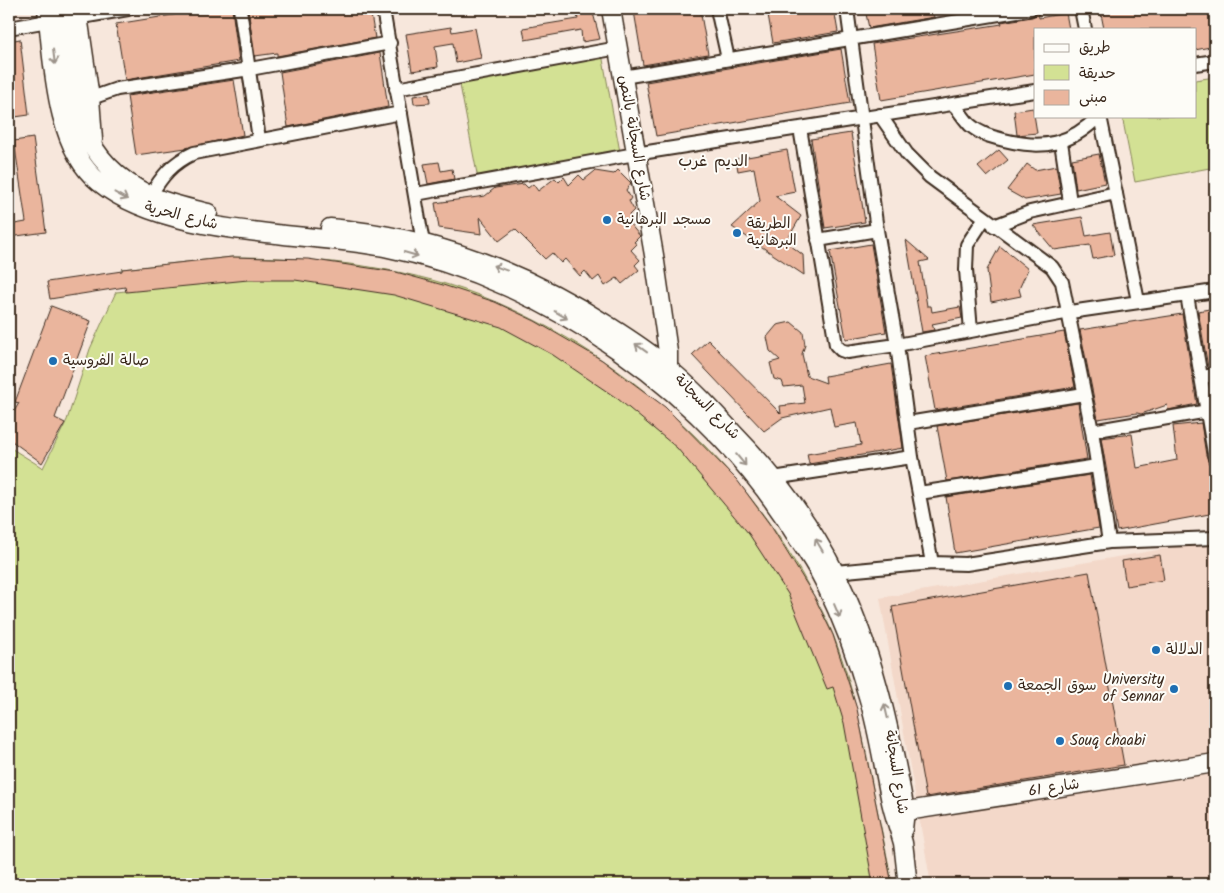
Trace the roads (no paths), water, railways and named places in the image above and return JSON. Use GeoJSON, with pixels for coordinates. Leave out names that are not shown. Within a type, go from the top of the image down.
{"type":"FeatureCollection","features":[{"type":"Feature","properties":{"kind":"main road","name":"شارع السجانة بالنص"},"geometry":{"type":"LineString","coordinates":[[612,9],[635,154],[654,255],[669,369],[667,387]]}},
{"type":"Feature","properties":{"kind":"main road"},"geometry":{"type":"LineString","coordinates":[[62,14],[75,105]]}},
{"type":"Feature","properties":{"kind":"main road","name":"شارع الحرية"},"geometry":{"type":"LineString","coordinates":[[62,14],[75,105],[98,156],[123,180],[150,196],[208,213],[362,237]]}},
{"type":"Feature","properties":{"kind":"main road","name":"شارع الحرية"},"geometry":{"type":"LineString","coordinates":[[75,105],[65,130],[75,151],[97,181],[136,205],[173,217],[230,228],[362,237]]}},
{"type":"Feature","properties":{"kind":"main road","name":"شارع السجانة"},"geometry":{"type":"LineString","coordinates":[[362,237],[422,243],[505,270],[540,285],[589,313],[669,369],[712,410],[773,478],[796,509],[835,572],[860,629],[882,694],[908,884]]}},
{"type":"Feature","properties":{"kind":"main road","name":"شارع السجانة"},"geometry":{"type":"LineString","coordinates":[[362,237],[388,248],[486,278],[518,292],[579,326],[667,387],[744,463],[785,516],[823,578],[847,634],[869,698],[899,812]]}},
{"type":"Feature","properties":{"kind":"main road","name":"شارع 61"},"geometry":{"type":"LineString","coordinates":[[899,812],[1215,763]]}},
{"type":"Feature","properties":{"kind":"street"},"geometry":{"type":"LineString","coordinates":[[9,28],[62,14],[128,9]]}},
{"type":"Feature","properties":{"kind":"street"},"geometry":{"type":"LineString","coordinates":[[240,9],[259,140]]}},
{"type":"Feature","properties":{"kind":"street"},"geometry":{"type":"LineString","coordinates":[[383,9],[416,194],[422,243]]}},
{"type":"Feature","properties":{"kind":"street"},"geometry":{"type":"LineString","coordinates":[[717,9],[728,59]]}},
{"type":"Feature","properties":{"kind":"street"},"geometry":{"type":"LineString","coordinates":[[847,9],[877,230],[897,344],[912,457],[932,563]]}},
{"type":"Feature","properties":{"kind":"street"},"geometry":{"type":"LineString","coordinates":[[623,77],[852,38],[982,13],[1030,9]]}},
{"type":"Feature","properties":{"kind":"street"},"geometry":{"type":"LineString","coordinates":[[1081,9],[1085,28]]}},
{"type":"Feature","properties":{"kind":"street"},"geometry":{"type":"LineString","coordinates":[[75,105],[117,89],[390,43]]}},
{"type":"Feature","properties":{"kind":"street"},"geometry":{"type":"LineString","coordinates":[[396,89],[618,48]]}},
{"type":"Feature","properties":{"kind":"street"},"geometry":{"type":"LineString","coordinates":[[1196,64],[1215,60]]}},
{"type":"Feature","properties":{"kind":"street"},"geometry":{"type":"LineString","coordinates":[[416,194],[635,154],[1034,90]]}},
{"type":"Feature","properties":{"kind":"street"},"geometry":{"type":"LineString","coordinates":[[953,104],[970,125],[988,136],[1032,146],[1061,142],[1082,131],[1098,118]]}},
{"type":"Feature","properties":{"kind":"street"},"geometry":{"type":"LineString","coordinates":[[150,196],[163,175],[176,162],[194,153],[401,113]]}},
{"type":"Feature","properties":{"kind":"street"},"geometry":{"type":"LineString","coordinates":[[880,115],[907,154],[922,170],[989,223],[1052,267],[1062,282],[1070,312],[1092,432],[1109,542]]}},
{"type":"Feature","properties":{"kind":"street"},"geometry":{"type":"LineString","coordinates":[[1100,118],[1138,301]]}},
{"type":"Feature","properties":{"kind":"street"},"geometry":{"type":"LineString","coordinates":[[800,128],[836,345],[841,350],[847,352],[1070,312],[1215,291]]}},
{"type":"Feature","properties":{"kind":"street"},"geometry":{"type":"LineString","coordinates":[[1061,142],[1070,202]]}},
{"type":"Feature","properties":{"kind":"street"},"geometry":{"type":"LineString","coordinates":[[970,331],[966,270],[967,245],[989,223],[1116,192]]}},
{"type":"Feature","properties":{"kind":"street"},"geometry":{"type":"LineString","coordinates":[[818,240],[877,230]]}},
{"type":"Feature","properties":{"kind":"street"},"geometry":{"type":"LineString","coordinates":[[1187,295],[1215,451]]}},
{"type":"Feature","properties":{"kind":"street"},"geometry":{"type":"LineString","coordinates":[[1202,377],[1215,375]]}},
{"type":"Feature","properties":{"kind":"street"},"geometry":{"type":"LineString","coordinates":[[908,423],[1084,394]]}},
{"type":"Feature","properties":{"kind":"street"},"geometry":{"type":"LineString","coordinates":[[1092,432],[1208,411]]}},
{"type":"Feature","properties":{"kind":"street"},"geometry":{"type":"LineString","coordinates":[[773,478],[912,457]]}},
{"type":"Feature","properties":{"kind":"street"},"geometry":{"type":"LineString","coordinates":[[919,493],[1096,466]]}},
{"type":"Feature","properties":{"kind":"street"},"geometry":{"type":"LineString","coordinates":[[835,572],[932,563],[966,564],[1109,542],[1215,538]]}},
{"type":"Feature","properties":{"kind":"place","name":"مسجد البرهانية"},"geometry":{"type":"Point","coordinates":[607,220]}},
{"type":"Feature","properties":{"kind":"place","name":"الطريقة البرهانية"},"geometry":{"type":"Point","coordinates":[737,233]}},
{"type":"Feature","properties":{"kind":"place","name":"صالة الفروسية"},"geometry":{"type":"Point","coordinates":[53,361]}},
{"type":"Feature","properties":{"kind":"place","name":"الدلالة"},"geometry":{"type":"Point","coordinates":[1156,650]}},
{"type":"Feature","properties":{"kind":"place","name":"سوق الجمعة"},"geometry":{"type":"Point","coordinates":[1008,686]}},
{"type":"Feature","properties":{"kind":"place","name":"University of Sennar"},"geometry":{"type":"Point","coordinates":[1174,689]}},
{"type":"Feature","properties":{"kind":"place","name":"Souq chaabi"},"geometry":{"type":"Point","coordinates":[1060,741]}},
{"type":"Feature","properties":{"kind":"district","name":"الديم غرب"},"geometry":{"type":"Point","coordinates":[713,161]}}]}
